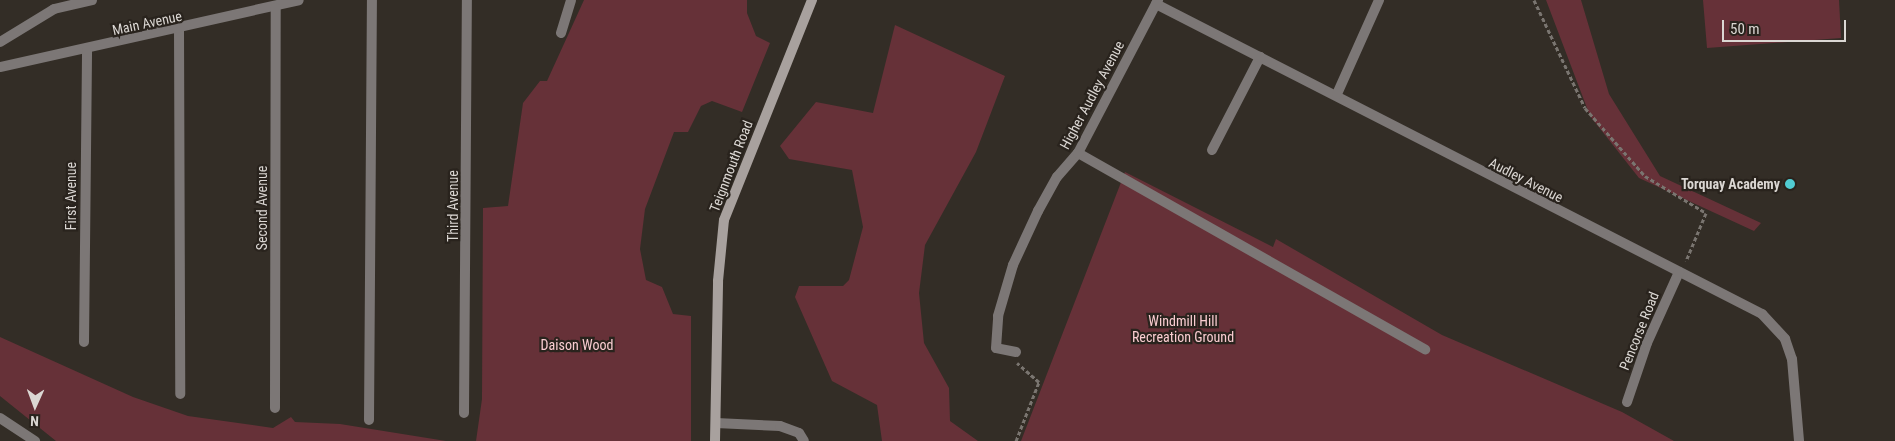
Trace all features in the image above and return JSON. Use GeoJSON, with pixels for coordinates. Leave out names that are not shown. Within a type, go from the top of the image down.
{"type":"FeatureCollection","features":[{"type":"Feature","properties":{"kind":"street"},"geometry":{"type":"LineString","coordinates":[[0,42],[54,9],[92,0]]}},
{"type":"Feature","properties":{"kind":"street","name":"Main Avenue"},"geometry":{"type":"LineString","coordinates":[[0,67],[179,30],[276,8],[299,0]]}},
{"type":"Feature","properties":{"kind":"street"},"geometry":{"type":"LineString","coordinates":[[369,420],[372,0]]}},
{"type":"Feature","properties":{"kind":"street","name":"Third Avenue"},"geometry":{"type":"LineString","coordinates":[[464,412],[467,0]]}},
{"type":"Feature","properties":{"kind":"street"},"geometry":{"type":"LineString","coordinates":[[561,33],[571,0]]}},
{"type":"Feature","properties":{"kind":"street","name":"Teignmouth Road"},"geometry":{"type":"LineString","coordinates":[[715,441],[718,281],[724,220],[812,0]]}},
{"type":"Feature","properties":{"kind":"street"},"geometry":{"type":"LineString","coordinates":[[1337,94],[1379,0]]}},
{"type":"Feature","properties":{"kind":"street","name":"Audley Avenue"},"geometry":{"type":"LineString","coordinates":[[1157,2],[1762,314],[1786,339],[1795,376],[1799,441]]}},
{"type":"Feature","properties":{"kind":"street","name":"Higher Audley Avenue"},"geometry":{"type":"LineString","coordinates":[[1016,352],[996,348],[1002,294],[1038,210],[1057,177],[1078,153],[1157,2]]}},
{"type":"Feature","properties":{"kind":"street","name":"Second Avenue"},"geometry":{"type":"LineString","coordinates":[[275,408],[276,8]]}},
{"type":"Feature","properties":{"kind":"street"},"geometry":{"type":"LineString","coordinates":[[179,30],[180,394]]}},
{"type":"Feature","properties":{"kind":"street","name":"First Avenue"},"geometry":{"type":"LineString","coordinates":[[84,342],[87,50]]}},
{"type":"Feature","properties":{"kind":"street"},"geometry":{"type":"LineString","coordinates":[[1212,150],[1260,56]]}},
{"type":"Feature","properties":{"kind":"street"},"geometry":{"type":"LineString","coordinates":[[1078,153],[1425,349]]}},
{"type":"Feature","properties":{"kind":"street","name":"Pencorse Road"},"geometry":{"type":"LineString","coordinates":[[1626,402],[1647,343],[1680,272]]}},
{"type":"Feature","properties":{"kind":"street"},"geometry":{"type":"LineString","coordinates":[[0,418],[35,441]]}},
{"type":"Feature","properties":{"kind":"street"},"geometry":{"type":"LineString","coordinates":[[716,423],[780,426],[800,433],[804,441]]}},
{"type":"Feature","properties":{"kind":"path"},"geometry":{"type":"LineString","coordinates":[[1534,0],[1585,108],[1645,176],[1706,213],[1688,258]]}},
{"type":"Feature","properties":{"kind":"path"},"geometry":{"type":"LineString","coordinates":[[1016,352],[1018,366],[1039,382],[1016,441]]}},
{"type":"Feature","properties":{"kind":"green space","name":"Daison Wood"},"geometry":{"type":"Polygon","coordinates":[[[584,0],[747,0],[747,13],[756,36],[770,43],[742,112],[712,101],[701,106],[688,132],[674,132],[645,209],[640,249],[646,280],[662,287],[673,314],[691,316],[691,441],[476,441],[482,399],[483,208],[508,206],[523,103],[540,81],[547,81],[584,0]]]}},
{"type":"Feature","properties":{"kind":"green space"},"geometry":{"type":"Polygon","coordinates":[[[1546,0],[1581,0],[1609,94],[1660,176],[1761,223],[1754,231],[1639,178],[1590,116],[1546,0]]]}},
{"type":"Feature","properties":{"kind":"green space"},"geometry":{"type":"Polygon","coordinates":[[[1703,0],[1839,0],[1841,38],[1707,48],[1703,0]]]}},
{"type":"Feature","properties":{"kind":"green space"},"geometry":{"type":"Polygon","coordinates":[[[895,25],[1005,76],[976,152],[925,245],[919,293],[924,343],[949,388],[950,421],[978,441],[882,441],[877,405],[832,381],[795,297],[799,286],[843,286],[849,280],[863,227],[852,170],[789,159],[780,146],[816,102],[873,113],[895,25]]]}},
{"type":"Feature","properties":{"kind":"green space","name":"Windmill Hill Recreation Ground"},"geometry":{"type":"Polygon","coordinates":[[[1125,172],[1273,247],[1276,239],[1442,335],[1622,412],[1674,441],[1021,441],[1125,172]]]}},
{"type":"Feature","properties":{"kind":"green space"},"geometry":{"type":"Polygon","coordinates":[[[0,337],[133,397],[188,416],[273,428],[291,417],[295,422],[340,424],[446,441],[56,441],[0,396],[0,337]]]}},
{"type":"Feature","properties":{"kind":"place","name":"Torquay Academy"},"geometry":{"type":"Point","coordinates":[1790,184]}}]}
